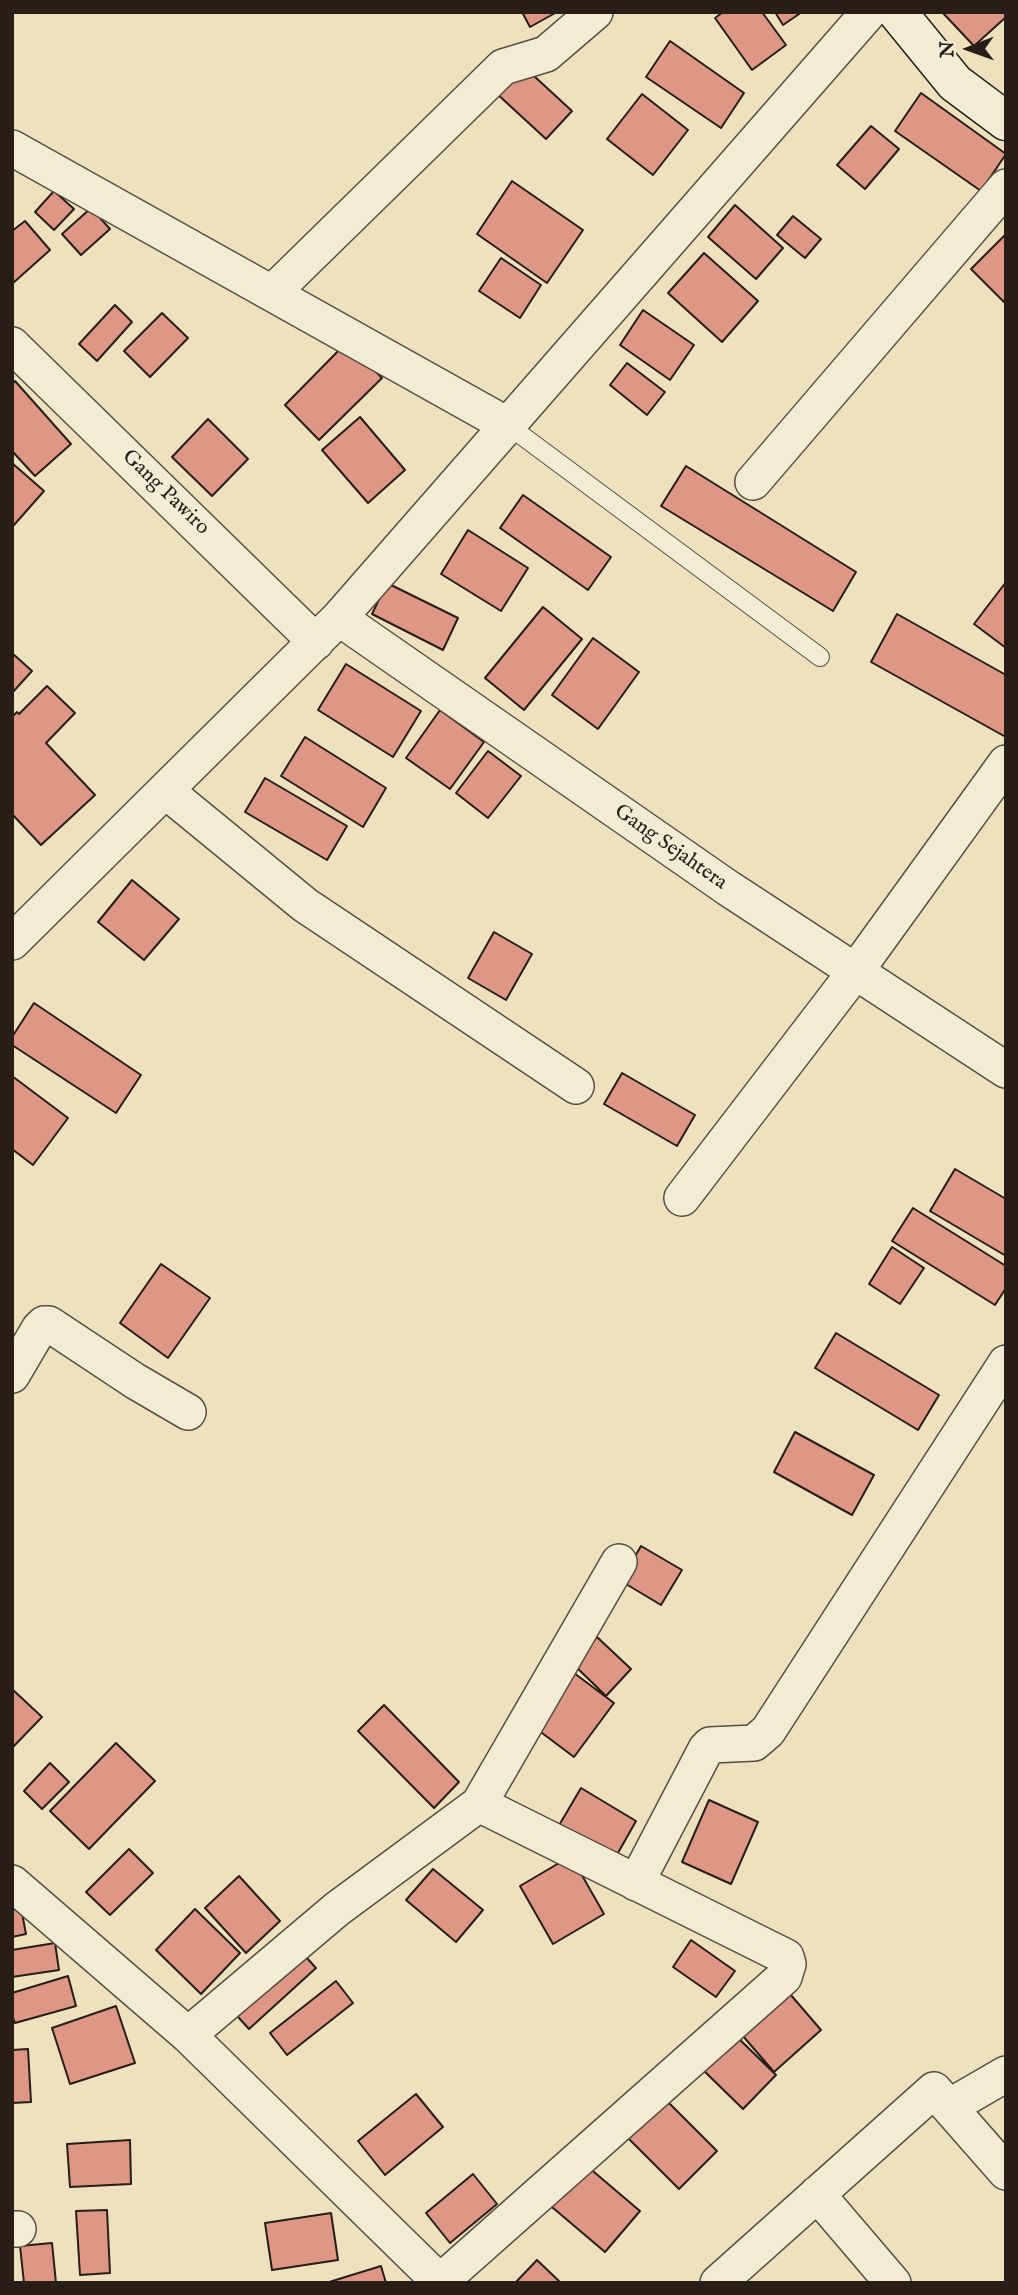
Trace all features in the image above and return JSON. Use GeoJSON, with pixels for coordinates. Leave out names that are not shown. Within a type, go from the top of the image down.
{"type":"FeatureCollection","features":[{"type":"Feature","properties":{"kind":"street"},"geometry":{"type":"LineString","coordinates":[[272,293],[503,67],[547,54],[595,12]]}},
{"type":"Feature","properties":{"kind":"street"},"geometry":{"type":"LineString","coordinates":[[12,942],[328,630],[869,12]]}},
{"type":"Feature","properties":{"kind":"street"},"geometry":{"type":"LineString","coordinates":[[897,12],[955,83],[1006,121]]}},
{"type":"Feature","properties":{"kind":"street"},"geometry":{"type":"LineString","coordinates":[[12,148],[509,426]]}},
{"type":"Feature","properties":{"kind":"street"},"geometry":{"type":"LineString","coordinates":[[753,482],[1006,187]]}},
{"type":"Feature","properties":{"kind":"street","name":"Gang Pawiro"},"geometry":{"type":"LineString","coordinates":[[12,345],[328,630]]}},
{"type":"Feature","properties":{"kind":"street","name":"Gang Sejahtera"},"geometry":{"type":"LineString","coordinates":[[328,630],[1006,1070]]}},
{"type":"Feature","properties":{"kind":"street"},"geometry":{"type":"LineString","coordinates":[[682,1198],[855,972],[1006,763]]}},
{"type":"Feature","properties":{"kind":"street"},"geometry":{"type":"LineString","coordinates":[[166,791],[305,905],[576,1086]]}},
{"type":"Feature","properties":{"kind":"street"},"geometry":{"type":"LineString","coordinates":[[12,1375],[39,1329],[49,1324],[135,1381],[188,1412]]}},
{"type":"Feature","properties":{"kind":"street"},"geometry":{"type":"LineString","coordinates":[[636,1883],[706,1749],[710,1745],[754,1743],[768,1731],[1006,1363]]}},
{"type":"Feature","properties":{"kind":"street"},"geometry":{"type":"LineString","coordinates":[[188,2035],[337,1909],[479,1804],[619,1562]]}},
{"type":"Feature","properties":{"kind":"street"},"geometry":{"type":"LineString","coordinates":[[12,1883],[188,2035],[441,2282],[784,1977],[788,1964],[786,1957],[479,1804]]}},
{"type":"Feature","properties":{"kind":"street"},"geometry":{"type":"LineString","coordinates":[[949,2107],[1006,2074]]}},
{"type":"Feature","properties":{"kind":"street"},"geometry":{"type":"LineString","coordinates":[[718,2283],[934,2090],[1006,2172]]}},
{"type":"Feature","properties":{"kind":"street"},"geometry":{"type":"LineString","coordinates":[[817,2194],[893,2283]]}},
{"type":"Feature","properties":{"kind":"lane"},"geometry":{"type":"LineString","coordinates":[[509,426],[821,657]]}},
{"type":"Feature","properties":{"kind":"building"},"geometry":{"type":"Polygon","coordinates":[[[522,12],[557,12],[530,27],[522,12]]]}},
{"type":"Feature","properties":{"kind":"building"},"geometry":{"type":"Polygon","coordinates":[[[723,12],[762,12],[786,45],[752,70],[715,18],[723,12]]]}},
{"type":"Feature","properties":{"kind":"building"},"geometry":{"type":"Polygon","coordinates":[[[775,12],[802,12],[783,25],[775,12]]]}},
{"type":"Feature","properties":{"kind":"building"},"geometry":{"type":"Polygon","coordinates":[[[942,12],[1006,12],[1006,17],[974,46],[942,12]]]}},
{"type":"Feature","properties":{"kind":"building"},"geometry":{"type":"Polygon","coordinates":[[[670,41],[744,93],[721,128],[646,77],[670,41]]]}},
{"type":"Feature","properties":{"kind":"building"},"geometry":{"type":"Polygon","coordinates":[[[521,64],[572,111],[546,139],[495,92],[521,64]]]}},
{"type":"Feature","properties":{"kind":"building"},"geometry":{"type":"Polygon","coordinates":[[[921,93],[1006,154],[981,191],[895,131],[921,93]]]}},
{"type":"Feature","properties":{"kind":"building"},"geometry":{"type":"Polygon","coordinates":[[[642,94],[688,130],[653,175],[607,139],[642,94]]]}},
{"type":"Feature","properties":{"kind":"building"},"geometry":{"type":"Polygon","coordinates":[[[871,126],[899,149],[865,189],[837,165],[871,126]]]}},
{"type":"Feature","properties":{"kind":"building"},"geometry":{"type":"Polygon","coordinates":[[[512,181],[583,230],[547,283],[477,234],[512,181]]]}},
{"type":"Feature","properties":{"kind":"building"},"geometry":{"type":"Polygon","coordinates":[[[54,191],[74,209],[54,230],[35,212],[54,191]]]}},
{"type":"Feature","properties":{"kind":"building"},"geometry":{"type":"Polygon","coordinates":[[[735,205],[783,248],[756,279],[708,237],[735,205]]]}},
{"type":"Feature","properties":{"kind":"building"},"geometry":{"type":"Polygon","coordinates":[[[91,208],[110,229],[81,255],[62,234],[91,208]]]}},
{"type":"Feature","properties":{"kind":"building"},"geometry":{"type":"Polygon","coordinates":[[[793,216],[821,239],[805,258],[777,235],[793,216]]]}},
{"type":"Feature","properties":{"kind":"building"},"geometry":{"type":"Polygon","coordinates":[[[25,221],[50,250],[12,284],[12,231],[25,221]]]}},
{"type":"Feature","properties":{"kind":"building"},"geometry":{"type":"Polygon","coordinates":[[[1006,234],[1006,304],[971,269],[1006,234]]]}},
{"type":"Feature","properties":{"kind":"building"},"geometry":{"type":"Polygon","coordinates":[[[704,253],[758,301],[722,342],[668,293],[704,253]]]}},
{"type":"Feature","properties":{"kind":"building"},"geometry":{"type":"Polygon","coordinates":[[[501,258],[541,285],[520,318],[479,291],[501,258]]]}},
{"type":"Feature","properties":{"kind":"building"},"geometry":{"type":"Polygon","coordinates":[[[115,305],[132,322],[97,361],[79,344],[115,305]]]}},
{"type":"Feature","properties":{"kind":"building"},"geometry":{"type":"Polygon","coordinates":[[[643,310],[694,345],[670,380],[620,345],[643,310]]]}},
{"type":"Feature","properties":{"kind":"building"},"geometry":{"type":"Polygon","coordinates":[[[162,313],[188,338],[150,377],[124,351],[162,313]]]}},
{"type":"Feature","properties":{"kind":"building"},"geometry":{"type":"Polygon","coordinates":[[[347,342],[382,378],[319,440],[285,405],[347,342]]]}},
{"type":"Feature","properties":{"kind":"building"},"geometry":{"type":"Polygon","coordinates":[[[627,363],[665,392],[647,415],[610,385],[627,363]]]}},
{"type":"Feature","properties":{"kind":"building"},"geometry":{"type":"Polygon","coordinates":[[[15,381],[71,444],[35,476],[12,451],[12,384],[15,381]]]}},
{"type":"Feature","properties":{"kind":"building"},"geometry":{"type":"Polygon","coordinates":[[[360,417],[405,470],[368,503],[322,450],[360,417]]]}},
{"type":"Feature","properties":{"kind":"building"},"geometry":{"type":"Polygon","coordinates":[[[208,419],[248,459],[212,496],[172,457],[208,419]]]}},
{"type":"Feature","properties":{"kind":"building"},"geometry":{"type":"Polygon","coordinates":[[[12,463],[44,491],[14,525],[12,524],[12,463]]]}},
{"type":"Feature","properties":{"kind":"building"},"geometry":{"type":"Polygon","coordinates":[[[686,466],[856,572],[833,611],[661,506],[686,466]]]}},
{"type":"Feature","properties":{"kind":"building"},"geometry":{"type":"Polygon","coordinates":[[[523,495],[611,557],[588,590],[500,528],[523,495]]]}},
{"type":"Feature","properties":{"kind":"building"},"geometry":{"type":"Polygon","coordinates":[[[468,530],[528,568],[501,611],[441,574],[468,530]]]}},
{"type":"Feature","properties":{"kind":"building"},"geometry":{"type":"Polygon","coordinates":[[[1006,582],[1006,648],[974,624],[1006,582]]]}},
{"type":"Feature","properties":{"kind":"building"},"geometry":{"type":"Polygon","coordinates":[[[387,583],[458,618],[443,650],[372,614],[387,583]]]}},
{"type":"Feature","properties":{"kind":"building"},"geometry":{"type":"Polygon","coordinates":[[[543,607],[582,639],[524,710],[485,678],[543,607]]]}},
{"type":"Feature","properties":{"kind":"building"},"geometry":{"type":"Polygon","coordinates":[[[897,614],[1006,675],[1004,736],[871,662],[897,614]]]}},
{"type":"Feature","properties":{"kind":"building"},"geometry":{"type":"Polygon","coordinates":[[[593,638],[639,672],[598,729],[552,695],[593,638]]]}},
{"type":"Feature","properties":{"kind":"building"},"geometry":{"type":"Polygon","coordinates":[[[12,653],[32,671],[12,693],[12,653]]]}},
{"type":"Feature","properties":{"kind":"building"},"geometry":{"type":"Polygon","coordinates":[[[346,664],[421,711],[393,757],[318,710],[346,664]]]}},
{"type":"Feature","properties":{"kind":"building"},"geometry":{"type":"Polygon","coordinates":[[[47,686],[75,713],[46,743],[95,795],[41,845],[12,814],[12,717],[17,712],[19,714],[47,686]]]}},
{"type":"Feature","properties":{"kind":"building"},"geometry":{"type":"Polygon","coordinates":[[[440,710],[484,742],[450,789],[406,758],[440,710]]]}},
{"type":"Feature","properties":{"kind":"building"},"geometry":{"type":"Polygon","coordinates":[[[305,737],[386,788],[363,827],[281,776],[305,737]]]}},
{"type":"Feature","properties":{"kind":"building"},"geometry":{"type":"Polygon","coordinates":[[[488,751],[521,776],[488,818],[456,793],[488,751]]]}},
{"type":"Feature","properties":{"kind":"building"},"geometry":{"type":"Polygon","coordinates":[[[265,778],[347,826],[327,860],[245,812],[265,778]]]}},
{"type":"Feature","properties":{"kind":"building"},"geometry":{"type":"Polygon","coordinates":[[[132,880],[179,919],[144,960],[98,922],[132,880]]]}},
{"type":"Feature","properties":{"kind":"building"},"geometry":{"type":"Polygon","coordinates":[[[494,932],[532,954],[506,1000],[468,978],[494,932]]]}},
{"type":"Feature","properties":{"kind":"building"},"geometry":{"type":"Polygon","coordinates":[[[34,1003],[141,1075],[116,1113],[12,1045],[12,1037],[34,1003]]]}},
{"type":"Feature","properties":{"kind":"building"},"geometry":{"type":"Polygon","coordinates":[[[622,1073],[695,1115],[677,1146],[604,1104],[622,1073]]]}},
{"type":"Feature","properties":{"kind":"building"},"geometry":{"type":"Polygon","coordinates":[[[12,1076],[68,1118],[33,1165],[12,1149],[12,1076]]]}},
{"type":"Feature","properties":{"kind":"building"},"geometry":{"type":"Polygon","coordinates":[[[955,1169],[1006,1199],[1006,1256],[930,1211],[955,1169]]]}},
{"type":"Feature","properties":{"kind":"building"},"geometry":{"type":"Polygon","coordinates":[[[913,1208],[1006,1266],[1006,1288],[995,1305],[892,1241],[913,1208]]]}},
{"type":"Feature","properties":{"kind":"building"},"geometry":{"type":"Polygon","coordinates":[[[892,1247],[924,1268],[900,1304],[869,1284],[892,1247]]]}},
{"type":"Feature","properties":{"kind":"building"},"geometry":{"type":"Polygon","coordinates":[[[161,1264],[210,1298],[168,1358],[120,1323],[161,1264]]]}},
{"type":"Feature","properties":{"kind":"building"},"geometry":{"type":"Polygon","coordinates":[[[836,1333],[939,1395],[918,1430],[815,1368],[836,1333]]]}},
{"type":"Feature","properties":{"kind":"building"},"geometry":{"type":"Polygon","coordinates":[[[795,1432],[874,1475],[852,1515],[774,1472],[795,1432]]]}},
{"type":"Feature","properties":{"kind":"building"},"geometry":{"type":"Polygon","coordinates":[[[641,1546],[682,1570],[661,1605],[621,1581],[641,1546]]]}},
{"type":"Feature","properties":{"kind":"building"},"geometry":{"type":"Polygon","coordinates":[[[597,1637],[631,1669],[606,1696],[572,1663],[597,1637]]]}},
{"type":"Feature","properties":{"kind":"building"},"geometry":{"type":"Polygon","coordinates":[[[574,1673],[614,1703],[574,1757],[534,1727],[574,1673]]]}},
{"type":"Feature","properties":{"kind":"building"},"geometry":{"type":"Polygon","coordinates":[[[12,1689],[42,1717],[12,1748],[12,1689]]]}},
{"type":"Feature","properties":{"kind":"building"},"geometry":{"type":"Polygon","coordinates":[[[384,1705],[459,1782],[434,1808],[358,1731],[384,1705]]]}},
{"type":"Feature","properties":{"kind":"building"},"geometry":{"type":"Polygon","coordinates":[[[116,1743],[155,1781],[89,1849],[50,1811],[116,1743]]]}},
{"type":"Feature","properties":{"kind":"building"},"geometry":{"type":"Polygon","coordinates":[[[50,1763],[69,1782],[42,1809],[24,1791],[50,1763]]]}},
{"type":"Feature","properties":{"kind":"building"},"geometry":{"type":"Polygon","coordinates":[[[581,1788],[636,1821],[614,1860],[558,1827],[581,1788]]]}},
{"type":"Feature","properties":{"kind":"building"},"geometry":{"type":"Polygon","coordinates":[[[709,1800],[758,1822],[731,1884],[682,1862],[709,1800]]]}},
{"type":"Feature","properties":{"kind":"building"},"geometry":{"type":"Polygon","coordinates":[[[129,1849],[153,1873],[110,1915],[86,1892],[129,1849]]]}},
{"type":"Feature","properties":{"kind":"building"},"geometry":{"type":"Polygon","coordinates":[[[571,1856],[604,1914],[553,1944],[520,1886],[571,1856]]]}},
{"type":"Feature","properties":{"kind":"building"},"geometry":{"type":"Polygon","coordinates":[[[433,1869],[483,1910],[456,1942],[406,1900],[433,1869]]]}},
{"type":"Feature","properties":{"kind":"building"},"geometry":{"type":"Polygon","coordinates":[[[239,1876],[280,1921],[246,1953],[205,1908],[239,1876]]]}},
{"type":"Feature","properties":{"kind":"building"},"geometry":{"type":"Polygon","coordinates":[[[21,1908],[26,1934],[12,1937],[12,1910],[21,1908]]]}},
{"type":"Feature","properties":{"kind":"building"},"geometry":{"type":"Polygon","coordinates":[[[195,1909],[240,1953],[201,1994],[156,1950],[195,1909]]]}},
{"type":"Feature","properties":{"kind":"building"},"geometry":{"type":"Polygon","coordinates":[[[691,1940],[735,1971],[716,1997],[673,1967],[691,1940]]]}},
{"type":"Feature","properties":{"kind":"building"},"geometry":{"type":"Polygon","coordinates":[[[55,1943],[59,1970],[12,1977],[12,1950],[55,1943]]]}},
{"type":"Feature","properties":{"kind":"building"},"geometry":{"type":"Polygon","coordinates":[[[296,1946],[316,1968],[249,2029],[229,2007],[296,1946]]]}},
{"type":"Feature","properties":{"kind":"building"},"geometry":{"type":"Polygon","coordinates":[[[68,1976],[76,2006],[15,2023],[12,2015],[12,1993],[68,1976]]]}},
{"type":"Feature","properties":{"kind":"building"},"geometry":{"type":"Polygon","coordinates":[[[336,1981],[353,2003],[287,2055],[270,2033],[336,1981]]]}},
{"type":"Feature","properties":{"kind":"building"},"geometry":{"type":"Polygon","coordinates":[[[784,1987],[821,2030],[774,2072],[736,2028],[784,1987]]]}},
{"type":"Feature","properties":{"kind":"building"},"geometry":{"type":"Polygon","coordinates":[[[116,2006],[135,2063],[70,2084],[52,2028],[116,2006]]]}},
{"type":"Feature","properties":{"kind":"building"},"geometry":{"type":"Polygon","coordinates":[[[732,2032],[776,2075],[743,2109],[699,2066],[732,2032]]]}},
{"type":"Feature","properties":{"kind":"building"},"geometry":{"type":"Polygon","coordinates":[[[28,2049],[31,2102],[12,2103],[12,2050],[28,2049]]]}},
{"type":"Feature","properties":{"kind":"building"},"geometry":{"type":"Polygon","coordinates":[[[659,2093],[717,2151],[679,2189],[621,2131],[659,2093]]]}},
{"type":"Feature","properties":{"kind":"building"},"geometry":{"type":"Polygon","coordinates":[[[416,2094],[443,2127],[385,2175],[358,2141],[416,2094]]]}},
{"type":"Feature","properties":{"kind":"building"},"geometry":{"type":"Polygon","coordinates":[[[130,2140],[131,2184],[70,2187],[67,2144],[130,2140]]]}},
{"type":"Feature","properties":{"kind":"building"},"geometry":{"type":"Polygon","coordinates":[[[581,2161],[640,2211],[605,2252],[546,2202],[581,2161]]]}},
{"type":"Feature","properties":{"kind":"building"},"geometry":{"type":"Polygon","coordinates":[[[473,2174],[497,2204],[450,2243],[426,2213],[473,2174]]]}},
{"type":"Feature","properties":{"kind":"building"},"geometry":{"type":"Polygon","coordinates":[[[107,2210],[110,2273],[80,2275],[76,2211],[107,2210]]]}},
{"type":"Feature","properties":{"kind":"building"},"geometry":{"type":"Polygon","coordinates":[[[331,2213],[338,2260],[272,2270],[265,2223],[331,2213]]]}},
{"type":"Feature","properties":{"kind":"building"},"geometry":{"type":"Polygon","coordinates":[[[52,2243],[56,2283],[24,2283],[20,2246],[52,2243]]]}},
{"type":"Feature","properties":{"kind":"building"},"geometry":{"type":"Polygon","coordinates":[[[537,2260],[561,2283],[515,2283],[537,2260]]]}},
{"type":"Feature","properties":{"kind":"building"},"geometry":{"type":"Polygon","coordinates":[[[381,2266],[386,2283],[326,2283],[381,2266]]]}}]}
